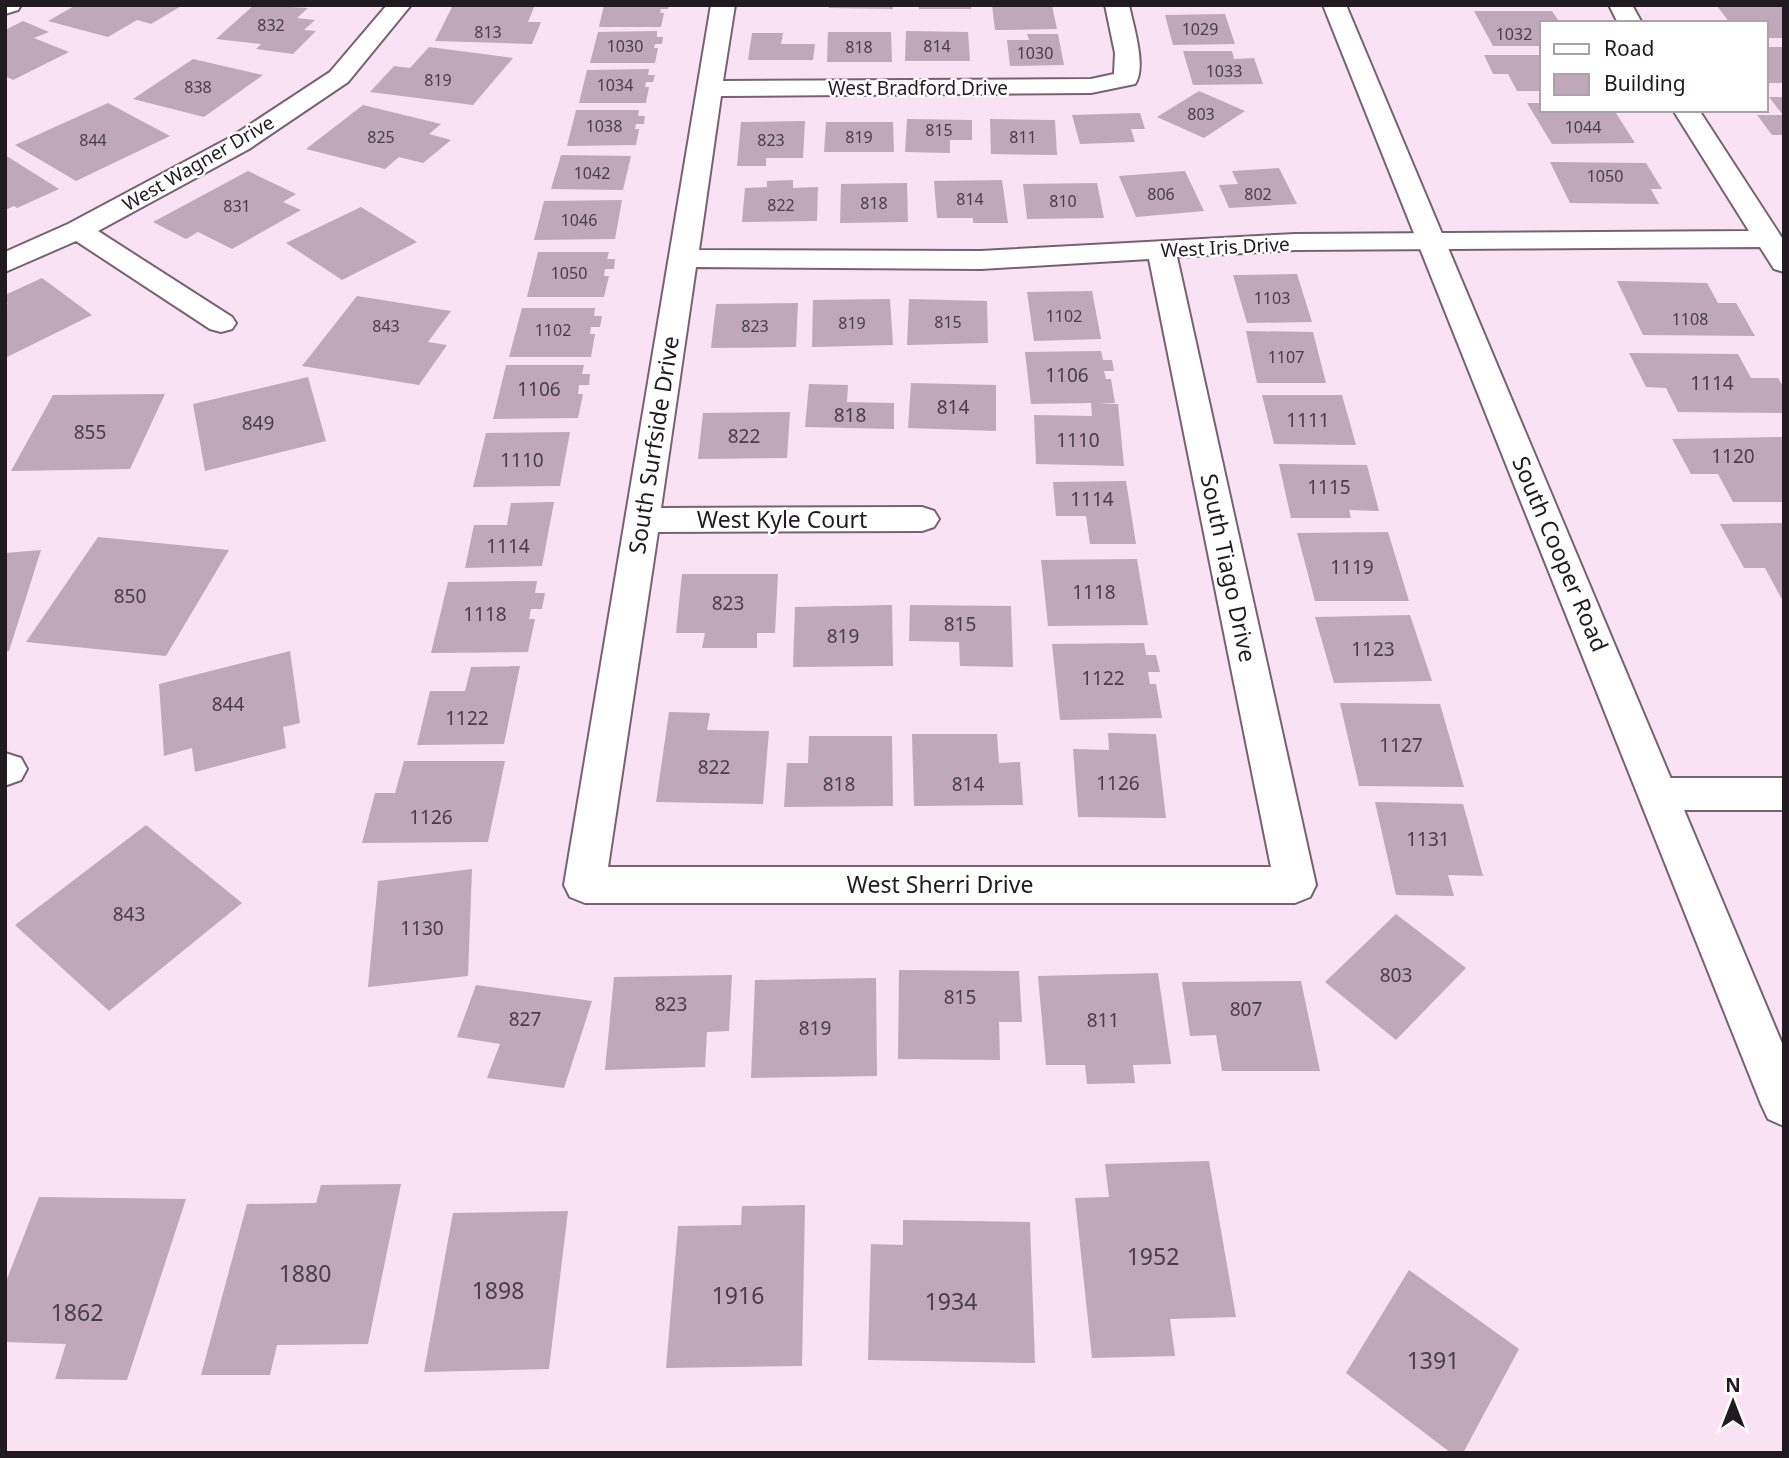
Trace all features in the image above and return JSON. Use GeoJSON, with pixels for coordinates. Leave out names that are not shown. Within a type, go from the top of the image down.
{"type":"FeatureCollection","features":[{"type":"Feature","properties":{"kind":"street"},"geometry":{"type":"LineString","coordinates":[[5,7],[10,5]]}},
{"type":"Feature","properties":{"kind":"street","name":"West Wagner Drive"},"geometry":{"type":"LineString","coordinates":[[5,263],[78,230],[240,143],[339,77],[400,5]]}},
{"type":"Feature","properties":{"kind":"street","name":"South Surfside Drive"},"geometry":{"type":"LineString","coordinates":[[585,886],[723,5]]}},
{"type":"Feature","properties":{"kind":"street","name":"West Bradford Drive"},"geometry":{"type":"LineString","coordinates":[[710,89],[1091,86],[1126,79],[1127,53],[1117,5]]}},
{"type":"Feature","properties":{"kind":"street","name":"South Cooper Road"},"geometry":{"type":"LineString","coordinates":[[1335,5],[1784,1104]]}},
{"type":"Feature","properties":{"kind":"street"},"geometry":{"type":"LineString","coordinates":[[1619,5],[1629,21]]}},
{"type":"Feature","properties":{"kind":"street"},"geometry":{"type":"LineString","coordinates":[[1687,112],[1766,239],[1784,263]]}},
{"type":"Feature","properties":{"kind":"street"},"geometry":{"type":"LineString","coordinates":[[78,230],[221,323]]}},
{"type":"Feature","properties":{"kind":"street","name":"West Iris Drive"},"geometry":{"type":"LineString","coordinates":[[684,258],[981,260],[1295,242],[1766,239]]}},
{"type":"Feature","properties":{"kind":"street","name":"South Tiago Drive"},"geometry":{"type":"LineString","coordinates":[[1161,250],[1295,886]]}},
{"type":"Feature","properties":{"kind":"street","name":"West Kyle Court"},"geometry":{"type":"LineString","coordinates":[[642,520],[922,519]]}},
{"type":"Feature","properties":{"kind":"street"},"geometry":{"type":"LineString","coordinates":[[1659,794],[1784,794]]}},
{"type":"Feature","properties":{"kind":"street","name":"West Sherri Drive"},"geometry":{"type":"LineString","coordinates":[[585,886],[1295,886]]}},
{"type":"Feature","properties":{"kind":"building"},"geometry":{"type":"Polygon","coordinates":[[[76,5],[183,5],[151,24],[137,20],[108,37],[48,21],[76,5]]]}},
{"type":"Feature","properties":{"kind":"building"},"geometry":{"type":"Polygon","coordinates":[[[254,5],[308,8],[297,18],[315,20],[304,30],[316,31],[293,54],[256,49],[261,44],[216,39],[254,5]]]}},
{"type":"Feature","properties":{"kind":"building"},"geometry":{"type":"Polygon","coordinates":[[[453,5],[535,5],[528,22],[541,22],[532,44],[435,41],[453,5]]]}},
{"type":"Feature","properties":{"kind":"building"},"geometry":{"type":"Polygon","coordinates":[[[604,5],[669,5],[668,9],[661,9],[660,13],[664,13],[661,27],[599,27],[604,5]]]}},
{"type":"Feature","properties":{"kind":"building"},"geometry":{"type":"Polygon","coordinates":[[[829,5],[893,5],[893,9],[829,8],[829,5]]]}},
{"type":"Feature","properties":{"kind":"building"},"geometry":{"type":"Polygon","coordinates":[[[918,5],[971,5],[971,9],[919,9],[918,5]]]}},
{"type":"Feature","properties":{"kind":"building"},"geometry":{"type":"Polygon","coordinates":[[[992,5],[1052,5],[1057,29],[995,30],[992,5]]]}},
{"type":"Feature","properties":{"kind":"building"},"geometry":{"type":"Polygon","coordinates":[[[1717,6],[1784,6],[1784,38],[1768,38],[1768,21],[1728,21],[1717,6]]]}},
{"type":"Feature","properties":{"kind":"building"},"geometry":{"type":"Polygon","coordinates":[[[1474,11],[1552,11],[1559,21],[1540,21],[1540,46],[1493,46],[1474,11]]]}},
{"type":"Feature","properties":{"kind":"building"},"geometry":{"type":"Polygon","coordinates":[[[1225,14],[1235,44],[1173,45],[1165,15],[1225,14]]]}},
{"type":"Feature","properties":{"kind":"building"},"geometry":{"type":"Polygon","coordinates":[[[23,21],[49,32],[34,38],[69,52],[13,80],[5,76],[5,30],[23,21]]]}},
{"type":"Feature","properties":{"kind":"building"},"geometry":{"type":"Polygon","coordinates":[[[657,31],[657,37],[663,37],[662,44],[655,44],[654,48],[658,48],[655,63],[590,63],[598,32],[657,31]]]}},
{"type":"Feature","properties":{"kind":"building"},"geometry":{"type":"Polygon","coordinates":[[[906,31],[968,32],[970,61],[905,61],[906,31]]]}},
{"type":"Feature","properties":{"kind":"building"},"geometry":{"type":"Polygon","coordinates":[[[828,32],[891,32],[892,62],[827,62],[828,32]]]}},
{"type":"Feature","properties":{"kind":"building"},"geometry":{"type":"Polygon","coordinates":[[[752,33],[783,33],[781,44],[815,44],[813,60],[748,60],[752,33]]]}},
{"type":"Feature","properties":{"kind":"building"},"geometry":{"type":"Polygon","coordinates":[[[1027,34],[1058,34],[1064,65],[1010,66],[1007,40],[1029,40],[1027,34]]]}},
{"type":"Feature","properties":{"kind":"building"},"geometry":{"type":"Polygon","coordinates":[[[429,47],[513,58],[473,105],[370,92],[394,66],[410,68],[429,47]]]}},
{"type":"Feature","properties":{"kind":"building"},"geometry":{"type":"Polygon","coordinates":[[[1768,47],[1784,47],[1784,83],[1768,83],[1768,47]]]}},
{"type":"Feature","properties":{"kind":"building"},"geometry":{"type":"Polygon","coordinates":[[[1183,51],[1232,51],[1234,59],[1254,58],[1263,84],[1193,85],[1183,51]]]}},
{"type":"Feature","properties":{"kind":"building"},"geometry":{"type":"Polygon","coordinates":[[[1484,55],[1540,55],[1540,91],[1517,91],[1508,74],[1493,74],[1484,55]]]}},
{"type":"Feature","properties":{"kind":"building"},"geometry":{"type":"Polygon","coordinates":[[[193,59],[263,75],[204,117],[133,99],[193,59]]]}},
{"type":"Feature","properties":{"kind":"building"},"geometry":{"type":"Polygon","coordinates":[[[649,69],[648,75],[655,75],[653,82],[646,82],[645,87],[649,87],[646,103],[579,103],[587,70],[649,69]]]}},
{"type":"Feature","properties":{"kind":"building"},"geometry":{"type":"Polygon","coordinates":[[[1199,91],[1245,111],[1204,138],[1157,117],[1199,91]]]}},
{"type":"Feature","properties":{"kind":"building"},"geometry":{"type":"Polygon","coordinates":[[[1769,97],[1784,97],[1784,135],[1772,135],[1757,115],[1783,115],[1769,97]]]}},
{"type":"Feature","properties":{"kind":"building"},"geometry":{"type":"Polygon","coordinates":[[[108,103],[170,136],[76,181],[15,145],[108,103]]]}},
{"type":"Feature","properties":{"kind":"building"},"geometry":{"type":"Polygon","coordinates":[[[1527,103],[1540,103],[1540,112],[1615,112],[1635,143],[1552,144],[1527,103]]]}},
{"type":"Feature","properties":{"kind":"building"},"geometry":{"type":"Polygon","coordinates":[[[363,105],[441,124],[429,134],[451,140],[423,163],[399,157],[385,169],[306,149],[363,105]]]}},
{"type":"Feature","properties":{"kind":"building"},"geometry":{"type":"Polygon","coordinates":[[[576,110],[639,110],[638,116],[645,116],[644,124],[636,124],[635,129],[639,129],[636,145],[567,146],[576,110]]]}},
{"type":"Feature","properties":{"kind":"building"},"geometry":{"type":"Polygon","coordinates":[[[1140,113],[1145,129],[1131,129],[1135,142],[1080,144],[1072,115],[1140,113]]]}},
{"type":"Feature","properties":{"kind":"building"},"geometry":{"type":"Polygon","coordinates":[[[907,119],[972,120],[972,140],[950,140],[950,153],[905,152],[907,119]]]}},
{"type":"Feature","properties":{"kind":"building"},"geometry":{"type":"Polygon","coordinates":[[[990,119],[1055,120],[1057,155],[991,154],[990,119]]]}},
{"type":"Feature","properties":{"kind":"building"},"geometry":{"type":"Polygon","coordinates":[[[805,121],[803,158],[766,158],[766,166],[737,166],[741,122],[805,121]]]}},
{"type":"Feature","properties":{"kind":"building"},"geometry":{"type":"Polygon","coordinates":[[[826,122],[893,122],[894,152],[824,152],[826,122]]]}},
{"type":"Feature","properties":{"kind":"building"},"geometry":{"type":"Polygon","coordinates":[[[5,155],[59,189],[17,208],[14,206],[5,210],[5,155]]]}},
{"type":"Feature","properties":{"kind":"building"},"geometry":{"type":"Polygon","coordinates":[[[561,155],[631,156],[623,190],[551,189],[561,155]]]}},
{"type":"Feature","properties":{"kind":"building"},"geometry":{"type":"Polygon","coordinates":[[[1550,162],[1646,163],[1662,189],[1651,189],[1659,204],[1570,203],[1550,162]]]}},
{"type":"Feature","properties":{"kind":"building"},"geometry":{"type":"Polygon","coordinates":[[[1279,168],[1297,204],[1229,208],[1219,185],[1238,184],[1232,171],[1279,168]]]}},
{"type":"Feature","properties":{"kind":"building"},"geometry":{"type":"Polygon","coordinates":[[[248,171],[296,194],[283,202],[301,210],[232,249],[198,232],[186,239],[153,222],[248,171]]]}},
{"type":"Feature","properties":{"kind":"building"},"geometry":{"type":"Polygon","coordinates":[[[1185,171],[1204,211],[1136,217],[1119,176],[1185,171]]]}},
{"type":"Feature","properties":{"kind":"building"},"geometry":{"type":"Polygon","coordinates":[[[793,180],[793,188],[818,187],[817,221],[742,222],[745,188],[767,187],[767,181],[793,180]]]}},
{"type":"Feature","properties":{"kind":"building"},"geometry":{"type":"Polygon","coordinates":[[[1002,180],[1008,223],[973,223],[973,218],[937,218],[934,181],[1002,180]]]}},
{"type":"Feature","properties":{"kind":"building"},"geometry":{"type":"Polygon","coordinates":[[[907,183],[908,222],[840,223],[841,184],[907,183]]]}},
{"type":"Feature","properties":{"kind":"building"},"geometry":{"type":"Polygon","coordinates":[[[1097,183],[1104,218],[1027,219],[1023,184],[1097,183]]]}},
{"type":"Feature","properties":{"kind":"building"},"geometry":{"type":"Polygon","coordinates":[[[622,200],[615,239],[534,240],[544,201],[622,200]]]}},
{"type":"Feature","properties":{"kind":"building"},"geometry":{"type":"Polygon","coordinates":[[[361,207],[417,242],[342,280],[286,243],[361,207]]]}},
{"type":"Feature","properties":{"kind":"building"},"geometry":{"type":"Polygon","coordinates":[[[538,252],[609,252],[607,259],[615,259],[614,269],[605,269],[604,276],[609,276],[604,297],[527,297],[538,252]]]}},
{"type":"Feature","properties":{"kind":"building"},"geometry":{"type":"Polygon","coordinates":[[[1297,274],[1312,322],[1247,323],[1233,275],[1297,274]]]}},
{"type":"Feature","properties":{"kind":"building"},"geometry":{"type":"Polygon","coordinates":[[[42,278],[92,315],[5,358],[5,305],[8,304],[5,295],[42,278]]]}},
{"type":"Feature","properties":{"kind":"building"},"geometry":{"type":"Polygon","coordinates":[[[1617,281],[1707,283],[1718,303],[1736,303],[1755,336],[1643,335],[1617,281]]]}},
{"type":"Feature","properties":{"kind":"building"},"geometry":{"type":"Polygon","coordinates":[[[1092,291],[1101,339],[1034,341],[1027,292],[1092,291]]]}},
{"type":"Feature","properties":{"kind":"building"},"geometry":{"type":"Polygon","coordinates":[[[357,296],[451,311],[428,342],[447,345],[419,385],[302,366],[357,296]]]}},
{"type":"Feature","properties":{"kind":"building"},"geometry":{"type":"Polygon","coordinates":[[[890,299],[893,345],[812,347],[813,300],[890,299]]]}},
{"type":"Feature","properties":{"kind":"building"},"geometry":{"type":"Polygon","coordinates":[[[909,299],[987,301],[988,343],[907,345],[909,299]]]}},
{"type":"Feature","properties":{"kind":"building"},"geometry":{"type":"Polygon","coordinates":[[[798,303],[796,347],[711,348],[716,304],[798,303]]]}},
{"type":"Feature","properties":{"kind":"building"},"geometry":{"type":"Polygon","coordinates":[[[522,308],[595,308],[594,316],[602,316],[600,327],[591,327],[590,334],[595,334],[591,357],[509,357],[522,308]]]}},
{"type":"Feature","properties":{"kind":"building"},"geometry":{"type":"Polygon","coordinates":[[[1246,331],[1313,332],[1326,383],[1257,383],[1246,331]]]}},
{"type":"Feature","properties":{"kind":"building"},"geometry":{"type":"Polygon","coordinates":[[[1101,351],[1103,360],[1112,360],[1114,371],[1104,371],[1106,379],[1111,379],[1115,403],[1098,404],[1118,404],[1124,466],[1036,464],[1034,415],[1092,416],[1091,403],[1031,404],[1025,352],[1101,351]]]}},
{"type":"Feature","properties":{"kind":"building"},"geometry":{"type":"Polygon","coordinates":[[[1629,353],[1738,354],[1751,378],[1778,378],[1784,388],[1784,413],[1678,412],[1666,388],[1646,387],[1629,353]]]}},
{"type":"Feature","properties":{"kind":"building"},"geometry":{"type":"Polygon","coordinates":[[[506,365],[584,365],[582,374],[590,374],[589,385],[579,385],[578,394],[583,394],[578,418],[493,419],[506,365]]]}},
{"type":"Feature","properties":{"kind":"building"},"geometry":{"type":"Polygon","coordinates":[[[308,377],[326,441],[205,471],[193,404],[308,377]]]}},
{"type":"Feature","properties":{"kind":"building"},"geometry":{"type":"Polygon","coordinates":[[[911,383],[996,385],[996,431],[908,428],[911,383]]]}},
{"type":"Feature","properties":{"kind":"building"},"geometry":{"type":"Polygon","coordinates":[[[809,384],[848,385],[847,402],[894,403],[894,429],[805,427],[809,384]]]}},
{"type":"Feature","properties":{"kind":"building"},"geometry":{"type":"Polygon","coordinates":[[[165,394],[130,469],[11,471],[53,395],[165,394]]]}},
{"type":"Feature","properties":{"kind":"building"},"geometry":{"type":"Polygon","coordinates":[[[1262,395],[1342,395],[1356,445],[1274,444],[1262,395]]]}},
{"type":"Feature","properties":{"kind":"building"},"geometry":{"type":"Polygon","coordinates":[[[790,412],[787,458],[698,459],[703,413],[790,412]]]}},
{"type":"Feature","properties":{"kind":"building"},"geometry":{"type":"Polygon","coordinates":[[[570,432],[560,486],[473,487],[486,433],[570,432]]]}},
{"type":"Feature","properties":{"kind":"building"},"geometry":{"type":"Polygon","coordinates":[[[1784,437],[1784,502],[1733,502],[1718,474],[1691,474],[1672,439],[1784,437]]]}},
{"type":"Feature","properties":{"kind":"building"},"geometry":{"type":"Polygon","coordinates":[[[1279,464],[1367,465],[1379,511],[1349,510],[1351,518],[1291,518],[1279,464]]]}},
{"type":"Feature","properties":{"kind":"building"},"geometry":{"type":"Polygon","coordinates":[[[1126,481],[1136,544],[1090,544],[1086,516],[1056,516],[1053,482],[1126,481]]]}},
{"type":"Feature","properties":{"kind":"building"},"geometry":{"type":"Polygon","coordinates":[[[554,502],[542,566],[465,568],[474,525],[507,525],[511,503],[554,502]]]}},
{"type":"Feature","properties":{"kind":"building"},"geometry":{"type":"Polygon","coordinates":[[[1784,523],[1784,603],[1765,568],[1744,568],[1720,524],[1784,523]]]}},
{"type":"Feature","properties":{"kind":"building"},"geometry":{"type":"Polygon","coordinates":[[[1388,532],[1409,601],[1315,601],[1297,533],[1388,532]]]}},
{"type":"Feature","properties":{"kind":"building"},"geometry":{"type":"Polygon","coordinates":[[[98,537],[229,550],[166,656],[26,642],[98,537]]]}},
{"type":"Feature","properties":{"kind":"building"},"geometry":{"type":"Polygon","coordinates":[[[41,550],[9,651],[5,651],[5,553],[41,550]]]}},
{"type":"Feature","properties":{"kind":"building"},"geometry":{"type":"Polygon","coordinates":[[[1137,559],[1148,625],[1048,626],[1041,560],[1137,559]]]}},
{"type":"Feature","properties":{"kind":"building"},"geometry":{"type":"Polygon","coordinates":[[[682,574],[778,574],[775,633],[757,633],[757,648],[702,648],[705,633],[676,633],[682,574]]]}},
{"type":"Feature","properties":{"kind":"building"},"geometry":{"type":"Polygon","coordinates":[[[537,581],[535,593],[545,593],[542,609],[531,609],[529,619],[535,619],[528,652],[431,653],[448,582],[537,581]]]}},
{"type":"Feature","properties":{"kind":"building"},"geometry":{"type":"Polygon","coordinates":[[[892,605],[893,666],[793,667],[795,607],[892,605]]]}},
{"type":"Feature","properties":{"kind":"building"},"geometry":{"type":"Polygon","coordinates":[[[910,605],[1011,606],[1013,667],[960,666],[959,642],[909,641],[910,605]]]}},
{"type":"Feature","properties":{"kind":"building"},"geometry":{"type":"Polygon","coordinates":[[[1410,615],[1432,681],[1334,683],[1315,617],[1410,615]]]}},
{"type":"Feature","properties":{"kind":"building"},"geometry":{"type":"Polygon","coordinates":[[[1144,643],[1146,655],[1156,655],[1160,672],[1148,672],[1150,684],[1156,684],[1162,718],[1060,720],[1052,644],[1144,643]]]}},
{"type":"Feature","properties":{"kind":"building"},"geometry":{"type":"Polygon","coordinates":[[[290,651],[300,723],[283,727],[286,748],[195,772],[192,748],[164,756],[159,684],[290,651]]]}},
{"type":"Feature","properties":{"kind":"building"},"geometry":{"type":"Polygon","coordinates":[[[520,666],[504,744],[417,745],[430,691],[465,691],[471,667],[520,666]]]}},
{"type":"Feature","properties":{"kind":"building"},"geometry":{"type":"Polygon","coordinates":[[[1340,703],[1440,704],[1464,787],[1359,786],[1340,703]]]}},
{"type":"Feature","properties":{"kind":"building"},"geometry":{"type":"Polygon","coordinates":[[[669,712],[710,713],[707,730],[769,731],[763,804],[656,802],[669,712]]]}},
{"type":"Feature","properties":{"kind":"building"},"geometry":{"type":"Polygon","coordinates":[[[1108,733],[1156,734],[1166,818],[1078,817],[1073,749],[1109,750],[1108,733]]]}},
{"type":"Feature","properties":{"kind":"building"},"geometry":{"type":"Polygon","coordinates":[[[912,734],[997,734],[999,763],[1020,762],[1023,805],[914,806],[912,734]]]}},
{"type":"Feature","properties":{"kind":"building"},"geometry":{"type":"Polygon","coordinates":[[[809,736],[892,736],[893,806],[784,807],[787,763],[808,763],[809,736]]]}},
{"type":"Feature","properties":{"kind":"building"},"geometry":{"type":"Polygon","coordinates":[[[404,761],[505,761],[488,842],[362,843],[375,793],[395,793],[404,761]]]}},
{"type":"Feature","properties":{"kind":"building"},"geometry":{"type":"Polygon","coordinates":[[[1375,802],[1463,804],[1483,876],[1448,875],[1454,896],[1396,895],[1375,802]]]}},
{"type":"Feature","properties":{"kind":"building"},"geometry":{"type":"Polygon","coordinates":[[[146,825],[242,903],[109,1011],[15,925],[146,825]]]}},
{"type":"Feature","properties":{"kind":"building"},"geometry":{"type":"Polygon","coordinates":[[[472,869],[468,976],[368,987],[378,881],[472,869]]]}},
{"type":"Feature","properties":{"kind":"building"},"geometry":{"type":"Polygon","coordinates":[[[1396,914],[1466,968],[1396,1040],[1325,982],[1396,914]]]}},
{"type":"Feature","properties":{"kind":"building"},"geometry":{"type":"Polygon","coordinates":[[[899,970],[1019,971],[1022,1022],[999,1022],[1000,1060],[898,1059],[899,970]]]}},
{"type":"Feature","properties":{"kind":"building"},"geometry":{"type":"Polygon","coordinates":[[[1158,973],[1171,1064],[1133,1065],[1135,1083],[1087,1084],[1085,1065],[1046,1065],[1038,976],[1158,973]]]}},
{"type":"Feature","properties":{"kind":"building"},"geometry":{"type":"Polygon","coordinates":[[[732,975],[729,1031],[707,1032],[705,1067],[605,1070],[614,977],[732,975]]]}},
{"type":"Feature","properties":{"kind":"building"},"geometry":{"type":"Polygon","coordinates":[[[876,978],[877,1076],[751,1078],[755,980],[876,978]]]}},
{"type":"Feature","properties":{"kind":"building"},"geometry":{"type":"Polygon","coordinates":[[[1301,981],[1320,1071],[1222,1071],[1216,1035],[1190,1036],[1182,982],[1301,981]]]}},
{"type":"Feature","properties":{"kind":"building"},"geometry":{"type":"Polygon","coordinates":[[[476,985],[592,1001],[564,1088],[487,1078],[500,1044],[457,1037],[476,985]]]}},
{"type":"Feature","properties":{"kind":"building"},"geometry":{"type":"Polygon","coordinates":[[[1209,1161],[1236,1317],[1170,1319],[1175,1356],[1092,1358],[1075,1198],[1109,1197],[1105,1164],[1209,1161]]]}},
{"type":"Feature","properties":{"kind":"building"},"geometry":{"type":"Polygon","coordinates":[[[401,1184],[368,1344],[277,1345],[270,1375],[201,1375],[247,1204],[316,1203],[321,1185],[401,1184]]]}},
{"type":"Feature","properties":{"kind":"building"},"geometry":{"type":"Polygon","coordinates":[[[39,1197],[186,1199],[127,1380],[55,1379],[66,1344],[5,1342],[5,1284],[39,1197]]]}},
{"type":"Feature","properties":{"kind":"building"},"geometry":{"type":"Polygon","coordinates":[[[805,1205],[802,1366],[666,1368],[678,1226],[741,1225],[742,1206],[805,1205]]]}},
{"type":"Feature","properties":{"kind":"building"},"geometry":{"type":"Polygon","coordinates":[[[568,1211],[549,1369],[424,1372],[453,1213],[568,1211]]]}},
{"type":"Feature","properties":{"kind":"building"},"geometry":{"type":"Polygon","coordinates":[[[903,1220],[1030,1222],[1035,1363],[868,1360],[871,1244],[903,1245],[903,1220]]]}},
{"type":"Feature","properties":{"kind":"building"},"geometry":{"type":"Polygon","coordinates":[[[1409,1270],[1519,1349],[1463,1453],[1451,1453],[1346,1373],[1409,1270]]]}}]}
